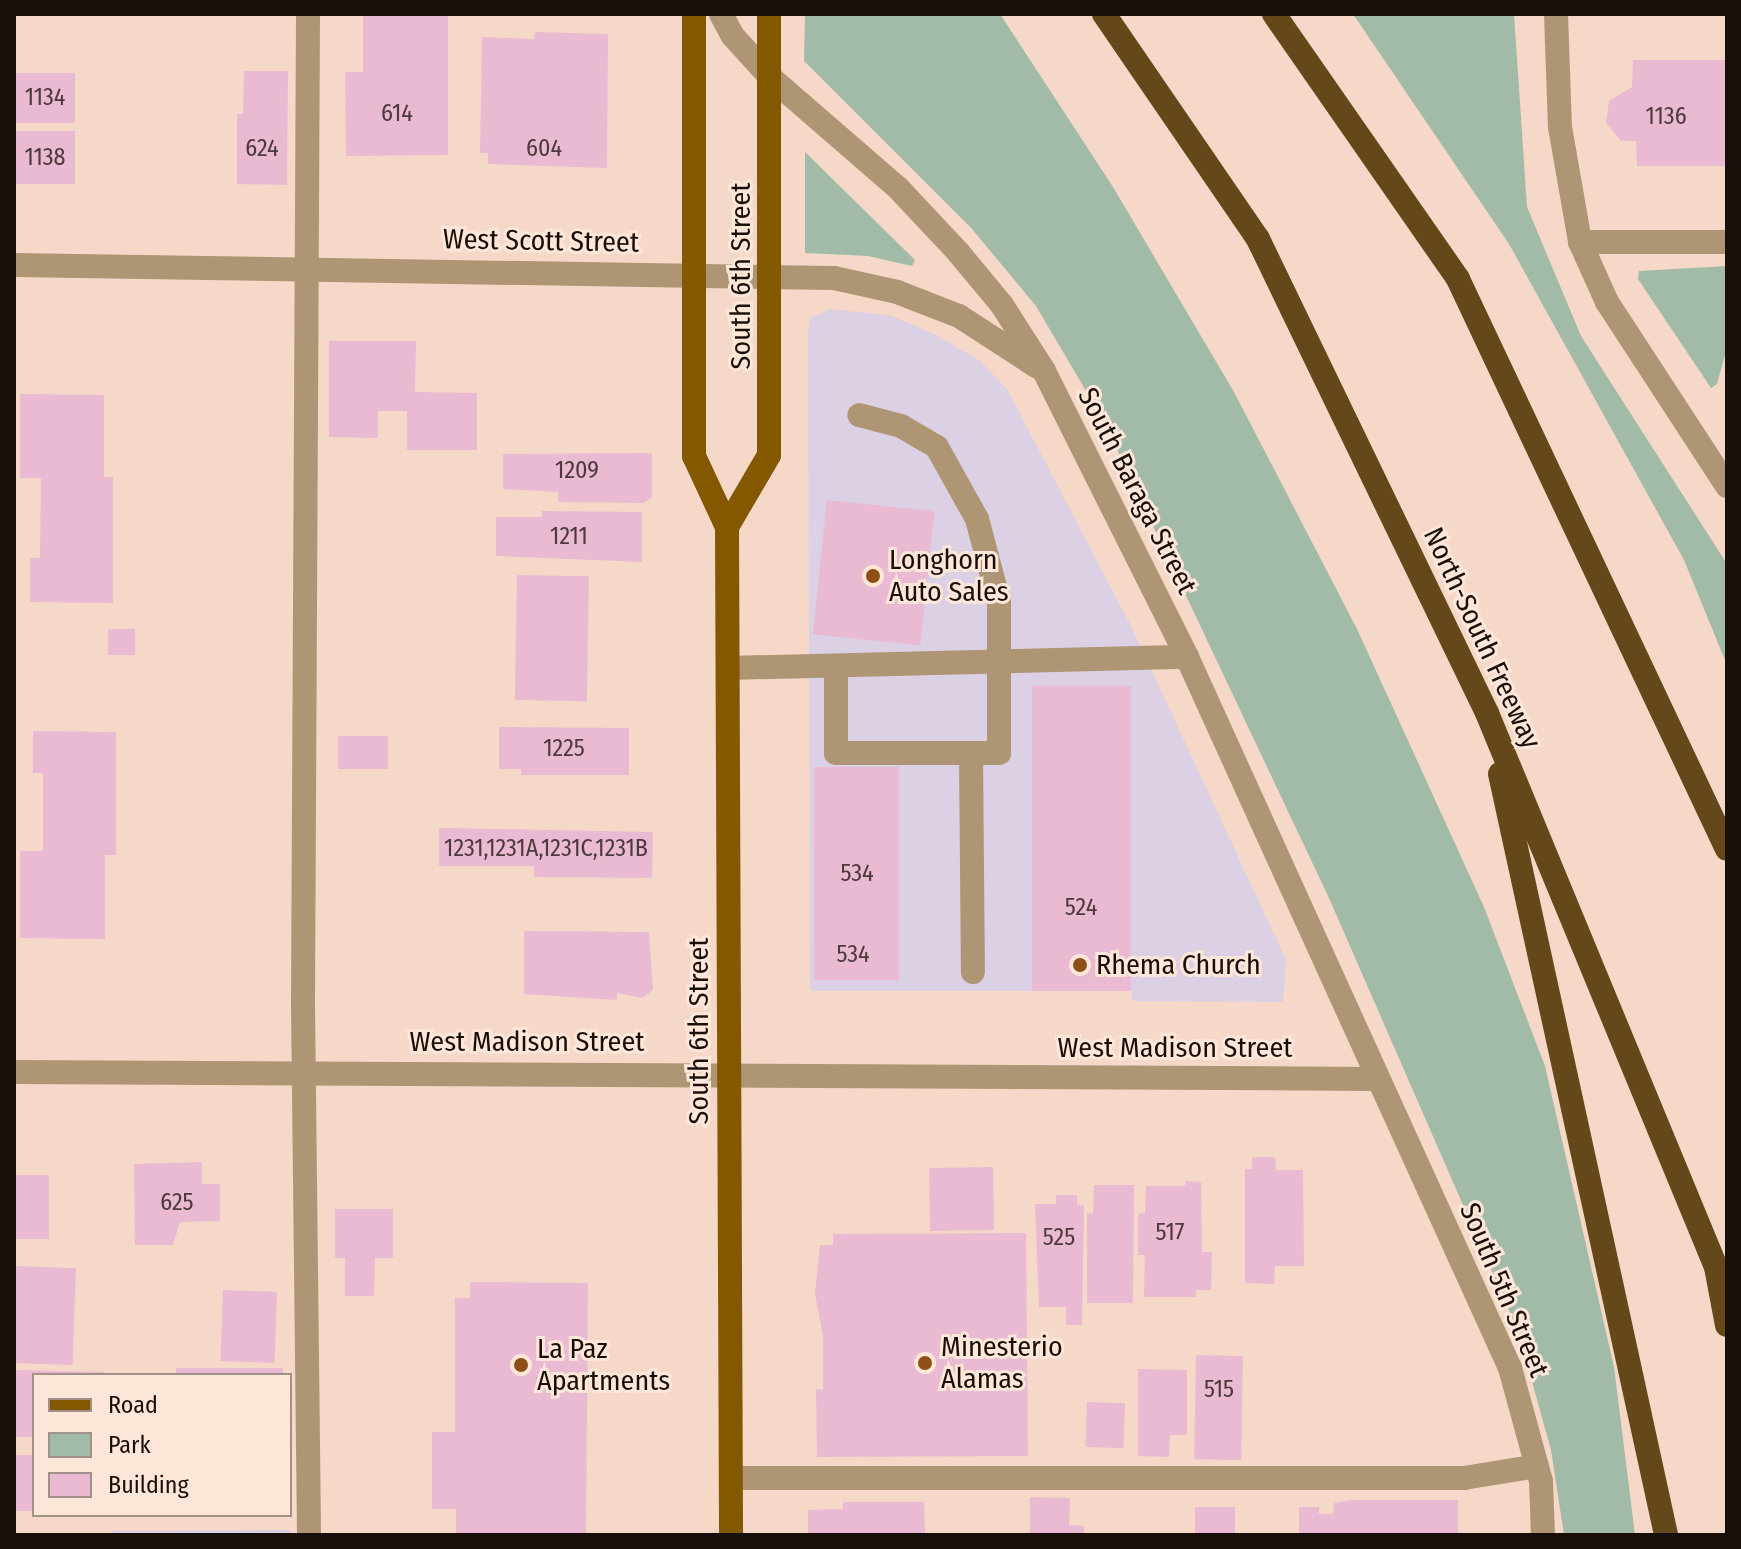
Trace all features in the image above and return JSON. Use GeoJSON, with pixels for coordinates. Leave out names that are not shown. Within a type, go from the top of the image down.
{"type":"FeatureCollection","features":[{"type":"Feature","properties":{"kind":"highway","name":"North-South Freeway"},"geometry":{"type":"LineString","coordinates":[[1104,14],[1258,239],[1487,713],[1716,1267],[1727,1325]]}},
{"type":"Feature","properties":{"kind":"highway"},"geometry":{"type":"LineString","coordinates":[[1274,14],[1458,279],[1727,849]]}},
{"type":"Feature","properties":{"kind":"highway"},"geometry":{"type":"LineString","coordinates":[[1487,713],[1666,1535]]}},
{"type":"Feature","properties":{"kind":"main road","name":"South 6th Street"},"geometry":{"type":"LineString","coordinates":[[694,14],[694,456],[727,527],[731,1535]]}},
{"type":"Feature","properties":{"kind":"main road","name":"South 6th Street"},"geometry":{"type":"LineString","coordinates":[[727,527],[769,455],[773,273],[769,14]]}},
{"type":"Feature","properties":{"kind":"street"},"geometry":{"type":"LineString","coordinates":[[308,14],[306,1071],[309,1535]]}},
{"type":"Feature","properties":{"kind":"street","name":"South Baraga Street"},"geometry":{"type":"LineString","coordinates":[[721,14],[732,35],[771,78],[898,188],[948,241],[1002,305],[1044,371],[1187,657],[1376,1079]]}},
{"type":"Feature","properties":{"kind":"street"},"geometry":{"type":"LineString","coordinates":[[1556,14],[1560,127],[1580,242],[1607,302],[1727,486]]}},
{"type":"Feature","properties":{"kind":"street"},"geometry":{"type":"LineString","coordinates":[[1580,242],[1727,242]]}},
{"type":"Feature","properties":{"kind":"street","name":"West Scott Street"},"geometry":{"type":"LineString","coordinates":[[14,265],[773,273],[834,278],[897,292],[959,316],[1044,371]]}},
{"type":"Feature","properties":{"kind":"street"},"geometry":{"type":"LineString","coordinates":[[836,666],[836,753],[999,753],[999,602],[977,519],[937,447],[901,426],[859,415]]}},
{"type":"Feature","properties":{"kind":"street"},"geometry":{"type":"LineString","coordinates":[[728,668],[1187,657]]}},
{"type":"Feature","properties":{"kind":"street"},"geometry":{"type":"LineString","coordinates":[[971,753],[973,972]]}},
{"type":"Feature","properties":{"kind":"street","name":"West Madison Street"},"geometry":{"type":"LineString","coordinates":[[14,1072],[729,1073],[1376,1079]]}},
{"type":"Feature","properties":{"kind":"street","name":"South 5th Street"},"geometry":{"type":"LineString","coordinates":[[1376,1079],[1510,1368],[1537,1466],[1543,1535]]}},
{"type":"Feature","properties":{"kind":"street"},"geometry":{"type":"LineString","coordinates":[[731,1478],[1464,1478],[1537,1466]]}},
{"type":"Feature","properties":{"kind":"shaded area"},"geometry":{"type":"Polygon","coordinates":[[[831,309],[892,316],[934,334],[979,360],[1007,389],[1130,624],[1286,960],[1283,1002],[1133,1001],[1131,991],[810,991],[808,333],[810,318],[831,309]]]}},
{"type":"Feature","properties":{"kind":"shaded area"},"geometry":{"type":"Polygon","coordinates":[[[290,1530],[290,1535],[112,1535],[112,1531],[290,1530]]]}},
{"type":"Feature","properties":{"kind":"green space"},"geometry":{"type":"Polygon","coordinates":[[[805,14],[1000,14],[1113,187],[1234,392],[1357,629],[1484,907],[1545,1066],[1614,1367],[1635,1535],[1564,1535],[1551,1450],[1518,1331],[1329,898],[1102,418],[1036,306],[972,229],[804,61],[805,14]]]}},
{"type":"Feature","properties":{"kind":"green space"},"geometry":{"type":"Polygon","coordinates":[[[1353,14],[1514,14],[1527,207],[1581,336],[1727,564],[1727,665],[1684,560],[1509,244],[1353,14]]]}},
{"type":"Feature","properties":{"kind":"green space"},"geometry":{"type":"Polygon","coordinates":[[[805,152],[915,260],[912,266],[868,256],[805,253],[805,152]]]}},
{"type":"Feature","properties":{"kind":"green space"},"geometry":{"type":"Polygon","coordinates":[[[1727,266],[1727,348],[1717,384],[1711,388],[1638,279],[1639,271],[1727,266]]]}},
{"type":"Feature","properties":{"kind":"building"},"geometry":{"type":"Polygon","coordinates":[[[363,14],[448,14],[448,155],[346,156],[345,72],[363,72],[363,14]]]}},
{"type":"Feature","properties":{"kind":"building"},"geometry":{"type":"Polygon","coordinates":[[[535,32],[608,34],[607,168],[488,164],[488,153],[480,153],[482,37],[534,39],[535,32]]]}},
{"type":"Feature","properties":{"kind":"building"},"geometry":{"type":"Polygon","coordinates":[[[1633,60],[1727,60],[1727,166],[1637,166],[1636,141],[1621,141],[1606,123],[1609,101],[1632,87],[1633,60]]]}},
{"type":"Feature","properties":{"kind":"building"},"geometry":{"type":"Polygon","coordinates":[[[244,71],[288,71],[287,185],[237,184],[237,114],[243,114],[244,71]]]}},
{"type":"Feature","properties":{"kind":"building"},"geometry":{"type":"Polygon","coordinates":[[[14,73],[75,73],[75,123],[14,123],[14,73]]]}},
{"type":"Feature","properties":{"kind":"building"},"geometry":{"type":"Polygon","coordinates":[[[14,131],[75,131],[75,184],[14,184],[14,131]]]}},
{"type":"Feature","properties":{"kind":"building"},"geometry":{"type":"Polygon","coordinates":[[[329,341],[416,341],[415,392],[477,393],[477,450],[407,450],[407,411],[378,411],[378,438],[329,437],[329,341]]]}},
{"type":"Feature","properties":{"kind":"building"},"geometry":{"type":"Polygon","coordinates":[[[20,394],[104,395],[104,477],[113,477],[113,603],[30,602],[30,558],[40,558],[41,478],[20,478],[20,394]]]}},
{"type":"Feature","properties":{"kind":"building"},"geometry":{"type":"Polygon","coordinates":[[[652,453],[652,498],[643,503],[558,502],[558,492],[503,489],[503,454],[652,453]]]}},
{"type":"Feature","properties":{"kind":"building"},"geometry":{"type":"Polygon","coordinates":[[[827,500],[934,511],[920,646],[813,634],[827,500]]]}},
{"type":"Feature","properties":{"kind":"building"},"geometry":{"type":"Polygon","coordinates":[[[542,511],[642,512],[642,562],[496,556],[496,517],[542,517],[542,511]]]}},
{"type":"Feature","properties":{"kind":"building"},"geometry":{"type":"Polygon","coordinates":[[[517,575],[589,576],[587,701],[515,700],[517,575]]]}},
{"type":"Feature","properties":{"kind":"building"},"geometry":{"type":"Polygon","coordinates":[[[108,629],[135,629],[135,655],[108,655],[108,629]]]}},
{"type":"Feature","properties":{"kind":"building"},"geometry":{"type":"Polygon","coordinates":[[[1032,686],[1131,686],[1131,991],[1032,991],[1032,686]]]}},
{"type":"Feature","properties":{"kind":"building"},"geometry":{"type":"Polygon","coordinates":[[[499,727],[629,728],[629,775],[521,775],[521,769],[499,769],[499,727]]]}},
{"type":"Feature","properties":{"kind":"building"},"geometry":{"type":"Polygon","coordinates":[[[33,731],[116,732],[116,855],[105,855],[105,939],[20,938],[20,851],[43,851],[43,773],[33,773],[33,731]]]}},
{"type":"Feature","properties":{"kind":"building"},"geometry":{"type":"Polygon","coordinates":[[[338,736],[388,736],[388,769],[338,769],[338,736]]]}},
{"type":"Feature","properties":{"kind":"building"},"geometry":{"type":"Polygon","coordinates":[[[814,767],[899,767],[899,980],[814,980],[814,767]]]}},
{"type":"Feature","properties":{"kind":"building"},"geometry":{"type":"Polygon","coordinates":[[[439,828],[653,832],[652,878],[534,877],[534,866],[439,866],[439,828]]]}},
{"type":"Feature","properties":{"kind":"building"},"geometry":{"type":"Polygon","coordinates":[[[524,931],[649,932],[653,990],[642,998],[617,993],[617,1000],[524,994],[524,931]]]}},
{"type":"Feature","properties":{"kind":"building"},"geometry":{"type":"Polygon","coordinates":[[[1252,1157],[1275,1157],[1276,1170],[1303,1170],[1304,1266],[1275,1266],[1274,1284],[1245,1283],[1245,1169],[1252,1169],[1252,1157]]]}},
{"type":"Feature","properties":{"kind":"building"},"geometry":{"type":"Polygon","coordinates":[[[202,1162],[202,1184],[220,1184],[220,1221],[180,1222],[173,1245],[135,1245],[134,1164],[202,1162]]]}},
{"type":"Feature","properties":{"kind":"building"},"geometry":{"type":"Polygon","coordinates":[[[993,1167],[994,1230],[930,1231],[929,1168],[993,1167]]]}},
{"type":"Feature","properties":{"kind":"building"},"geometry":{"type":"Polygon","coordinates":[[[14,1175],[49,1175],[49,1239],[14,1239],[14,1175]]]}},
{"type":"Feature","properties":{"kind":"building"},"geometry":{"type":"Polygon","coordinates":[[[1185,1181],[1201,1182],[1202,1252],[1212,1252],[1211,1290],[1196,1290],[1196,1297],[1144,1297],[1145,1255],[1138,1255],[1138,1214],[1145,1213],[1146,1186],[1185,1186],[1185,1181]]]}},
{"type":"Feature","properties":{"kind":"building"},"geometry":{"type":"Polygon","coordinates":[[[1094,1185],[1134,1185],[1133,1303],[1087,1303],[1087,1213],[1093,1214],[1094,1185]]]}},
{"type":"Feature","properties":{"kind":"building"},"geometry":{"type":"Polygon","coordinates":[[[1056,1195],[1077,1195],[1077,1205],[1084,1205],[1082,1325],[1066,1325],[1066,1307],[1039,1307],[1035,1204],[1056,1204],[1056,1195]]]}},
{"type":"Feature","properties":{"kind":"building"},"geometry":{"type":"Polygon","coordinates":[[[335,1209],[393,1209],[393,1258],[375,1258],[374,1296],[345,1296],[345,1258],[335,1258],[335,1209]]]}},
{"type":"Feature","properties":{"kind":"building","name":"Minesterio Alamas"},"geometry":{"type":"Polygon","coordinates":[[[1026,1233],[1028,1456],[817,1457],[816,1389],[823,1390],[823,1336],[815,1294],[820,1245],[833,1245],[833,1234],[1026,1233]]]}},
{"type":"Feature","properties":{"kind":"building"},"geometry":{"type":"Polygon","coordinates":[[[14,1266],[76,1268],[73,1365],[14,1363],[14,1266]]]}},
{"type":"Feature","properties":{"kind":"building","name":"La Paz Apartments"},"geometry":{"type":"Polygon","coordinates":[[[470,1282],[588,1283],[586,1535],[456,1535],[456,1509],[432,1509],[432,1432],[455,1432],[455,1298],[470,1298],[470,1282]]]}},
{"type":"Feature","properties":{"kind":"building"},"geometry":{"type":"Polygon","coordinates":[[[223,1290],[277,1292],[274,1363],[221,1361],[223,1290]]]}},
{"type":"Feature","properties":{"kind":"building"},"geometry":{"type":"Polygon","coordinates":[[[1196,1355],[1243,1356],[1241,1460],[1194,1459],[1196,1355]]]}},
{"type":"Feature","properties":{"kind":"building"},"geometry":{"type":"Polygon","coordinates":[[[176,1368],[283,1368],[283,1373],[176,1373],[176,1368]]]}},
{"type":"Feature","properties":{"kind":"building"},"geometry":{"type":"Polygon","coordinates":[[[1138,1369],[1187,1370],[1187,1435],[1170,1435],[1169,1457],[1138,1456],[1138,1369]]]}},
{"type":"Feature","properties":{"kind":"building"},"geometry":{"type":"Polygon","coordinates":[[[14,1370],[105,1372],[32,1373],[32,1437],[14,1437],[14,1370]]]}},
{"type":"Feature","properties":{"kind":"building"},"geometry":{"type":"Polygon","coordinates":[[[1087,1402],[1125,1403],[1123,1448],[1085,1447],[1087,1402]]]}},
{"type":"Feature","properties":{"kind":"building"},"geometry":{"type":"Polygon","coordinates":[[[14,1455],[32,1455],[32,1511],[14,1511],[14,1455]]]}},
{"type":"Feature","properties":{"kind":"building"},"geometry":{"type":"Polygon","coordinates":[[[1030,1497],[1070,1498],[1069,1525],[1084,1526],[1084,1535],[1030,1535],[1030,1497]]]}},
{"type":"Feature","properties":{"kind":"building"},"geometry":{"type":"Polygon","coordinates":[[[1352,1500],[1458,1500],[1458,1535],[1299,1535],[1299,1507],[1319,1507],[1319,1514],[1333,1514],[1334,1503],[1352,1500]]]}},
{"type":"Feature","properties":{"kind":"building"},"geometry":{"type":"Polygon","coordinates":[[[843,1502],[924,1502],[925,1533],[808,1535],[808,1510],[843,1509],[843,1502]]]}},
{"type":"Feature","properties":{"kind":"building"},"geometry":{"type":"Polygon","coordinates":[[[1195,1507],[1235,1507],[1235,1535],[1195,1535],[1195,1507]]]}},
{"type":"Feature","properties":{"kind":"place","name":"Longhorn Auto Sales"},"geometry":{"type":"Point","coordinates":[873,576]}},
{"type":"Feature","properties":{"kind":"place","name":"Rhema Church"},"geometry":{"type":"Point","coordinates":[1080,965]}},
{"type":"Feature","properties":{"kind":"place","name":"Minesterio Alamas"},"geometry":{"type":"Point","coordinates":[925,1363]}},
{"type":"Feature","properties":{"kind":"place","name":"La Paz Apartments"},"geometry":{"type":"Point","coordinates":[521,1365]}}]}
